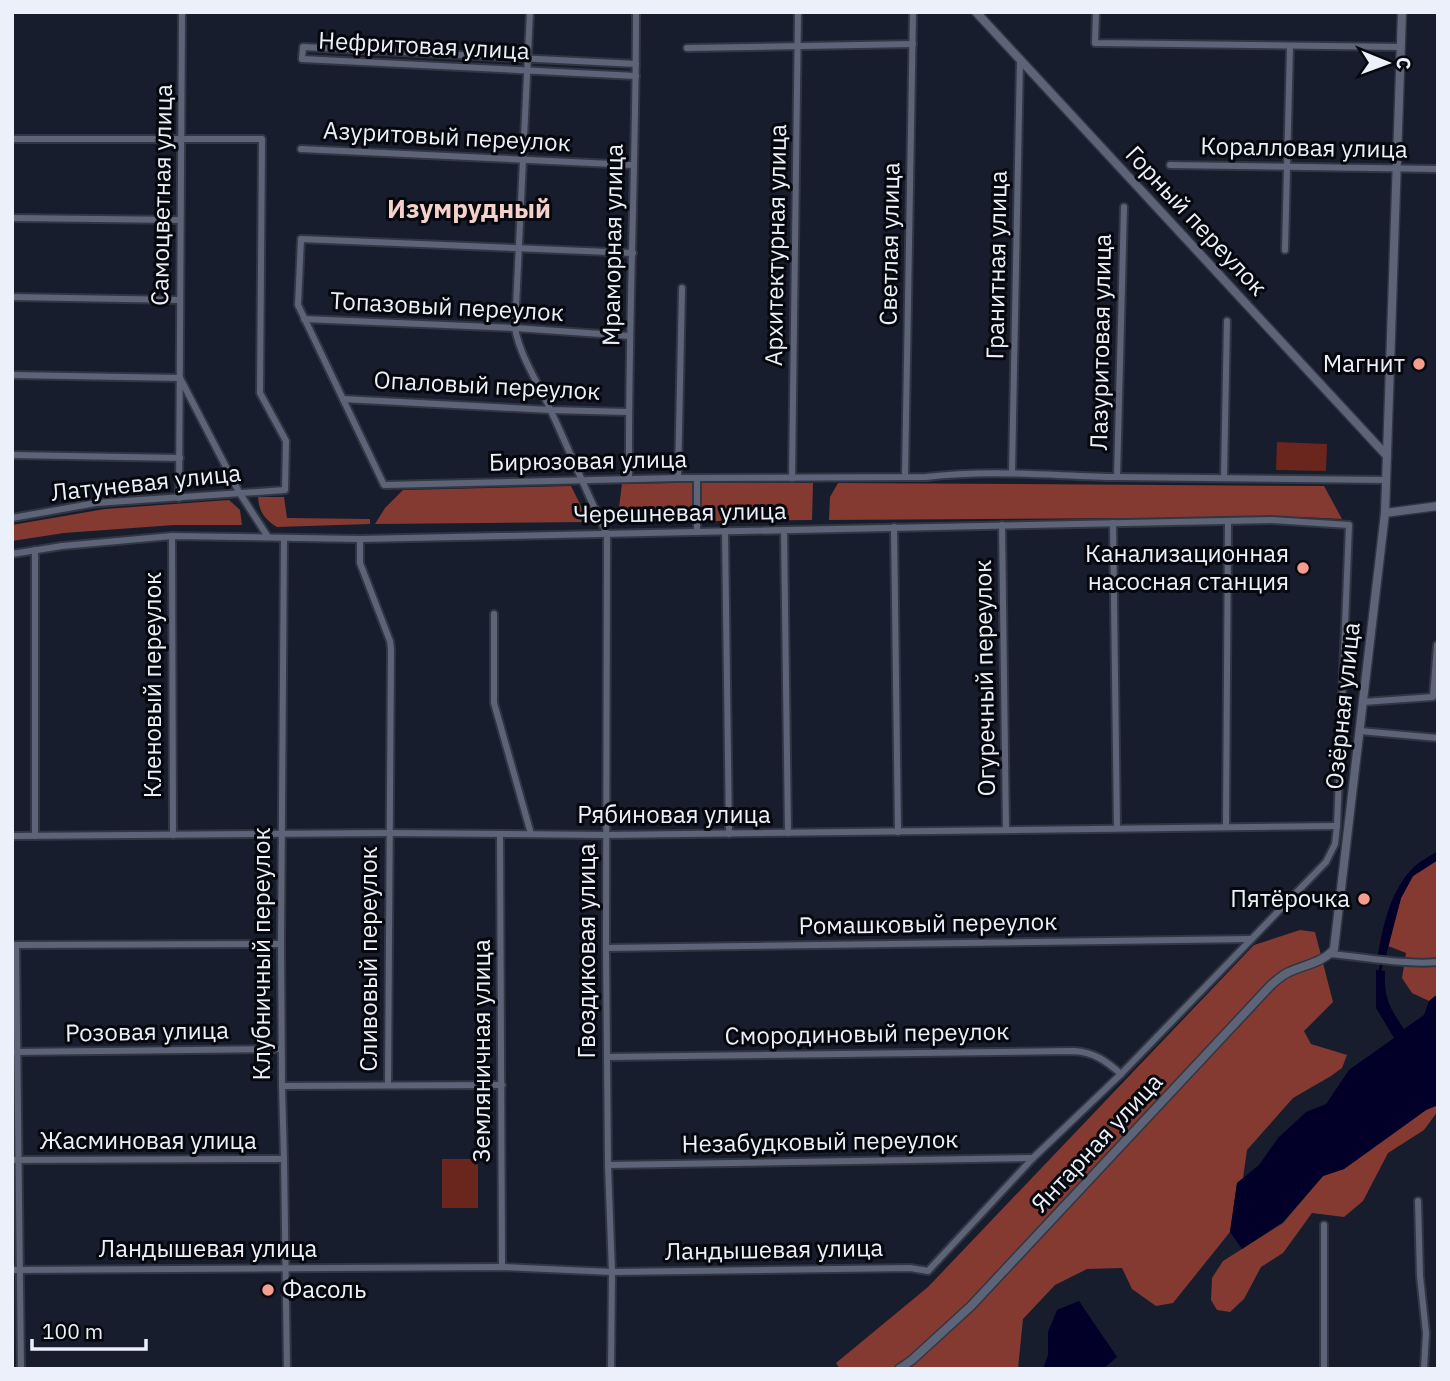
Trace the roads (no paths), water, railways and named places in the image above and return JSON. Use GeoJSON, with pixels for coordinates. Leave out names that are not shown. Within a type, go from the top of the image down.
{"type":"FeatureCollection","features":[{"type":"Feature","properties":{"kind":"street","name":"Самоцветная улица"},"geometry":{"type":"LineString","coordinates":[[179,498],[182,12]]}},
{"type":"Feature","properties":{"kind":"street"},"geometry":{"type":"LineString","coordinates":[[530,12],[515,328],[517,342],[607,534]]}},
{"type":"Feature","properties":{"kind":"street","name":"Мраморная улица"},"geometry":{"type":"LineString","coordinates":[[629,479],[636,12]]}},
{"type":"Feature","properties":{"kind":"street","name":"Архитектурная улица"},"geometry":{"type":"LineString","coordinates":[[792,478],[799,12]]}},
{"type":"Feature","properties":{"kind":"street","name":"Светлая улица"},"geometry":{"type":"LineString","coordinates":[[905,476],[913,12]]}},
{"type":"Feature","properties":{"kind":"street","name":"Горный переулок"},"geometry":{"type":"LineString","coordinates":[[976,12],[1387,456]]}},
{"type":"Feature","properties":{"kind":"street"},"geometry":{"type":"LineString","coordinates":[[1096,12],[1095,43],[1401,47]]}},
{"type":"Feature","properties":{"kind":"street","name":"Озёрная улица"},"geometry":{"type":"LineString","coordinates":[[1330,954],[1336,942],[1385,513],[1402,12]]}},
{"type":"Feature","properties":{"kind":"street"},"geometry":{"type":"LineString","coordinates":[[687,48],[912,44]]}},
{"type":"Feature","properties":{"kind":"street"},"geometry":{"type":"LineString","coordinates":[[1285,250],[1290,46]]}},
{"type":"Feature","properties":{"kind":"street","name":"Нефритовая улица"},"geometry":{"type":"LineString","coordinates":[[636,64],[303,47],[302,59],[636,76]]}},
{"type":"Feature","properties":{"kind":"street","name":"Гранитная улица"},"geometry":{"type":"LineString","coordinates":[[1012,472],[1020,59]]}},
{"type":"Feature","properties":{"kind":"street"},"geometry":{"type":"LineString","coordinates":[[12,139],[182,138]]}},
{"type":"Feature","properties":{"kind":"street","name":"Латуневая улица"},"geometry":{"type":"LineString","coordinates":[[12,518],[96,503],[285,490],[286,441],[260,393],[262,139],[182,138]]}},
{"type":"Feature","properties":{"kind":"street","name":"Азуритовый переулок"},"geometry":{"type":"LineString","coordinates":[[301,149],[633,164]]}},
{"type":"Feature","properties":{"kind":"street","name":"Коралловая улица"},"geometry":{"type":"LineString","coordinates":[[1170,165],[1438,169]]}},
{"type":"Feature","properties":{"kind":"street","name":"Лазуритовая улица"},"geometry":{"type":"LineString","coordinates":[[1117,477],[1124,207]]}},
{"type":"Feature","properties":{"kind":"street"},"geometry":{"type":"LineString","coordinates":[[12,218],[180,220]]}},
{"type":"Feature","properties":{"kind":"street"},"geometry":{"type":"LineString","coordinates":[[343,399],[298,305],[301,239],[633,253]]}},
{"type":"Feature","properties":{"kind":"street"},"geometry":{"type":"LineString","coordinates":[[678,478],[682,288]]}},
{"type":"Feature","properties":{"kind":"street"},"geometry":{"type":"LineString","coordinates":[[12,297],[180,300]]}},
{"type":"Feature","properties":{"kind":"street","name":"Топазовый переулок"},"geometry":{"type":"LineString","coordinates":[[304,319],[630,336]]}},
{"type":"Feature","properties":{"kind":"street"},"geometry":{"type":"LineString","coordinates":[[1224,477],[1227,321]]}},
{"type":"Feature","properties":{"kind":"street"},"geometry":{"type":"LineString","coordinates":[[12,375],[180,378]]}},
{"type":"Feature","properties":{"kind":"street","name":"Самоцветная улица"},"geometry":{"type":"LineString","coordinates":[[180,378],[239,492],[268,537]]}},
{"type":"Feature","properties":{"kind":"street","name":"Бирюзовая улица"},"geometry":{"type":"LineString","coordinates":[[343,399],[384,485],[678,478],[926,477],[1012,472],[1117,477],[1386,480]]}},
{"type":"Feature","properties":{"kind":"street","name":"Опаловый переулок"},"geometry":{"type":"LineString","coordinates":[[343,399],[629,412]]}},
{"type":"Feature","properties":{"kind":"street"},"geometry":{"type":"LineString","coordinates":[[12,455],[180,458]]}},
{"type":"Feature","properties":{"kind":"street"},"geometry":{"type":"LineString","coordinates":[[697,478],[697,532]]}},
{"type":"Feature","properties":{"kind":"street"},"geometry":{"type":"LineString","coordinates":[[1385,513],[1438,506]]}},
{"type":"Feature","properties":{"kind":"street","name":"Черешневая улица"},"geometry":{"type":"LineString","coordinates":[[12,554],[62,546],[172,536],[360,539],[1272,520],[1349,524]]}},
{"type":"Feature","properties":{"kind":"street"},"geometry":{"type":"LineString","coordinates":[[1226,827],[1227,521]]}},
{"type":"Feature","properties":{"kind":"street"},"geometry":{"type":"LineString","coordinates":[[1113,523],[1117,828]]}},
{"type":"Feature","properties":{"kind":"street","name":"Ландышевая улица"},"geometry":{"type":"LineString","coordinates":[[16,1270],[502,1267],[612,1272],[910,1268],[928,1271],[1033,1158],[1121,1074],[1326,862],[1335,844],[1337,826],[1349,524]]}},
{"type":"Feature","properties":{"kind":"street","name":"Огуречный переулок"},"geometry":{"type":"LineString","coordinates":[[1002,525],[1006,830]]}},
{"type":"Feature","properties":{"kind":"street"},"geometry":{"type":"LineString","coordinates":[[894,527],[898,832]]}},
{"type":"Feature","properties":{"kind":"street"},"geometry":{"type":"LineString","coordinates":[[784,530],[788,833]]}},
{"type":"Feature","properties":{"kind":"street"},"geometry":{"type":"LineString","coordinates":[[724,531],[729,834]]}},
{"type":"Feature","properties":{"kind":"street","name":"Гвоздиковая улица"},"geometry":{"type":"LineString","coordinates":[[607,534],[606,948],[612,1272],[611,1369]]}},
{"type":"Feature","properties":{"kind":"street","name":"Кленовый переулок"},"geometry":{"type":"LineString","coordinates":[[172,536],[173,835]]}},
{"type":"Feature","properties":{"kind":"street","name":"Клубничный переулок"},"geometry":{"type":"LineString","coordinates":[[284,538],[281,1049],[287,1369]]}},
{"type":"Feature","properties":{"kind":"street","name":"Сливовый переулок"},"geometry":{"type":"LineString","coordinates":[[360,539],[359,563],[391,649],[388,1086]]}},
{"type":"Feature","properties":{"kind":"street"},"geometry":{"type":"LineString","coordinates":[[35,550],[35,836]]}},
{"type":"Feature","properties":{"kind":"street"},"geometry":{"type":"LineString","coordinates":[[494,614],[494,703],[531,834]]}},
{"type":"Feature","properties":{"kind":"street"},"geometry":{"type":"LineString","coordinates":[[1363,702],[1433,697],[1437,645]]}},
{"type":"Feature","properties":{"kind":"street"},"geometry":{"type":"LineString","coordinates":[[1360,731],[1438,738]]}},
{"type":"Feature","properties":{"kind":"street","name":"Рябиновая улица"},"geometry":{"type":"LineString","coordinates":[[12,836],[606,835],[1337,826]]}},
{"type":"Feature","properties":{"kind":"street","name":"Земляничная улица"},"geometry":{"type":"LineString","coordinates":[[500,834],[502,1267]]}},
{"type":"Feature","properties":{"kind":"street","name":"Ромашковый переулок"},"geometry":{"type":"LineString","coordinates":[[606,948],[1251,939]]}},
{"type":"Feature","properties":{"kind":"street"},"geometry":{"type":"LineString","coordinates":[[21,1369],[16,1270],[14,945],[281,944]]}},
{"type":"Feature","properties":{"kind":"street"},"geometry":{"type":"LineString","coordinates":[[1330,954],[1393,962],[1438,962]]}},
{"type":"Feature","properties":{"kind":"street","name":"Янтарная улица"},"geometry":{"type":"LineString","coordinates":[[899,1369],[971,1306],[1271,985],[1287,973],[1330,954]]}},
{"type":"Feature","properties":{"kind":"street","name":"Розовая улица"},"geometry":{"type":"LineString","coordinates":[[15,1052],[281,1049]]}},
{"type":"Feature","properties":{"kind":"street","name":"Смородиновый переулок"},"geometry":{"type":"LineString","coordinates":[[607,1057],[1074,1051],[1088,1052],[1106,1061],[1121,1074]]}},
{"type":"Feature","properties":{"kind":"street"},"geometry":{"type":"LineString","coordinates":[[282,1086],[502,1085]]}},
{"type":"Feature","properties":{"kind":"street","name":"Незабудковый переулок"},"geometry":{"type":"LineString","coordinates":[[608,1165],[1033,1158]]}},
{"type":"Feature","properties":{"kind":"street","name":"Жасминовая улица"},"geometry":{"type":"LineString","coordinates":[[15,1160],[284,1159]]}},
{"type":"Feature","properties":{"kind":"street"},"geometry":{"type":"LineString","coordinates":[[1419,1201],[1420,1276],[1426,1334],[1424,1369]]}},
{"type":"Feature","properties":{"kind":"street"},"geometry":{"type":"LineString","coordinates":[[1324,1224],[1324,1369]]}},
{"type":"Feature","properties":{"kind":"water"},"geometry":{"type":"Polygon","coordinates":[[[1438,851],[1438,860],[1413,876],[1401,898],[1386,956],[1378,955],[1386,920],[1399,886],[1416,865],[1438,851]]]}},
{"type":"Feature","properties":{"kind":"water"},"geometry":{"type":"Polygon","coordinates":[[[1376,970],[1385,971],[1388,1002],[1404,1029],[1424,1015],[1429,1001],[1438,994],[1438,1105],[1426,1110],[1344,1169],[1323,1176],[1283,1222],[1242,1249],[1230,1232],[1237,1183],[1259,1165],[1278,1138],[1306,1112],[1326,1104],[1349,1070],[1394,1038],[1376,1008],[1376,970]]]}},
{"type":"Feature","properties":{"kind":"water"},"geometry":{"type":"Polygon","coordinates":[[[1079,1301],[1117,1357],[1103,1369],[1043,1369],[1048,1355],[1048,1332],[1057,1310],[1079,1301]]]}},
{"type":"Feature","properties":{"kind":"waterway"},"geometry":{"type":"LineString","coordinates":[[1380,971],[1383,953]]}},
{"type":"Feature","properties":{"kind":"place","name":"Магнит"},"geometry":{"type":"Point","coordinates":[1419,364]}},
{"type":"Feature","properties":{"kind":"place","name":"Канализационная насосная станция"},"geometry":{"type":"Point","coordinates":[1303,568]}},
{"type":"Feature","properties":{"kind":"place","name":"Пятёрочка"},"geometry":{"type":"Point","coordinates":[1364,899]}},
{"type":"Feature","properties":{"kind":"place","name":"Фасоль"},"geometry":{"type":"Point","coordinates":[268,1290]}},
{"type":"Feature","properties":{"kind":"district","name":"Изумрудный"},"geometry":{"type":"Point","coordinates":[469,209]}}]}
